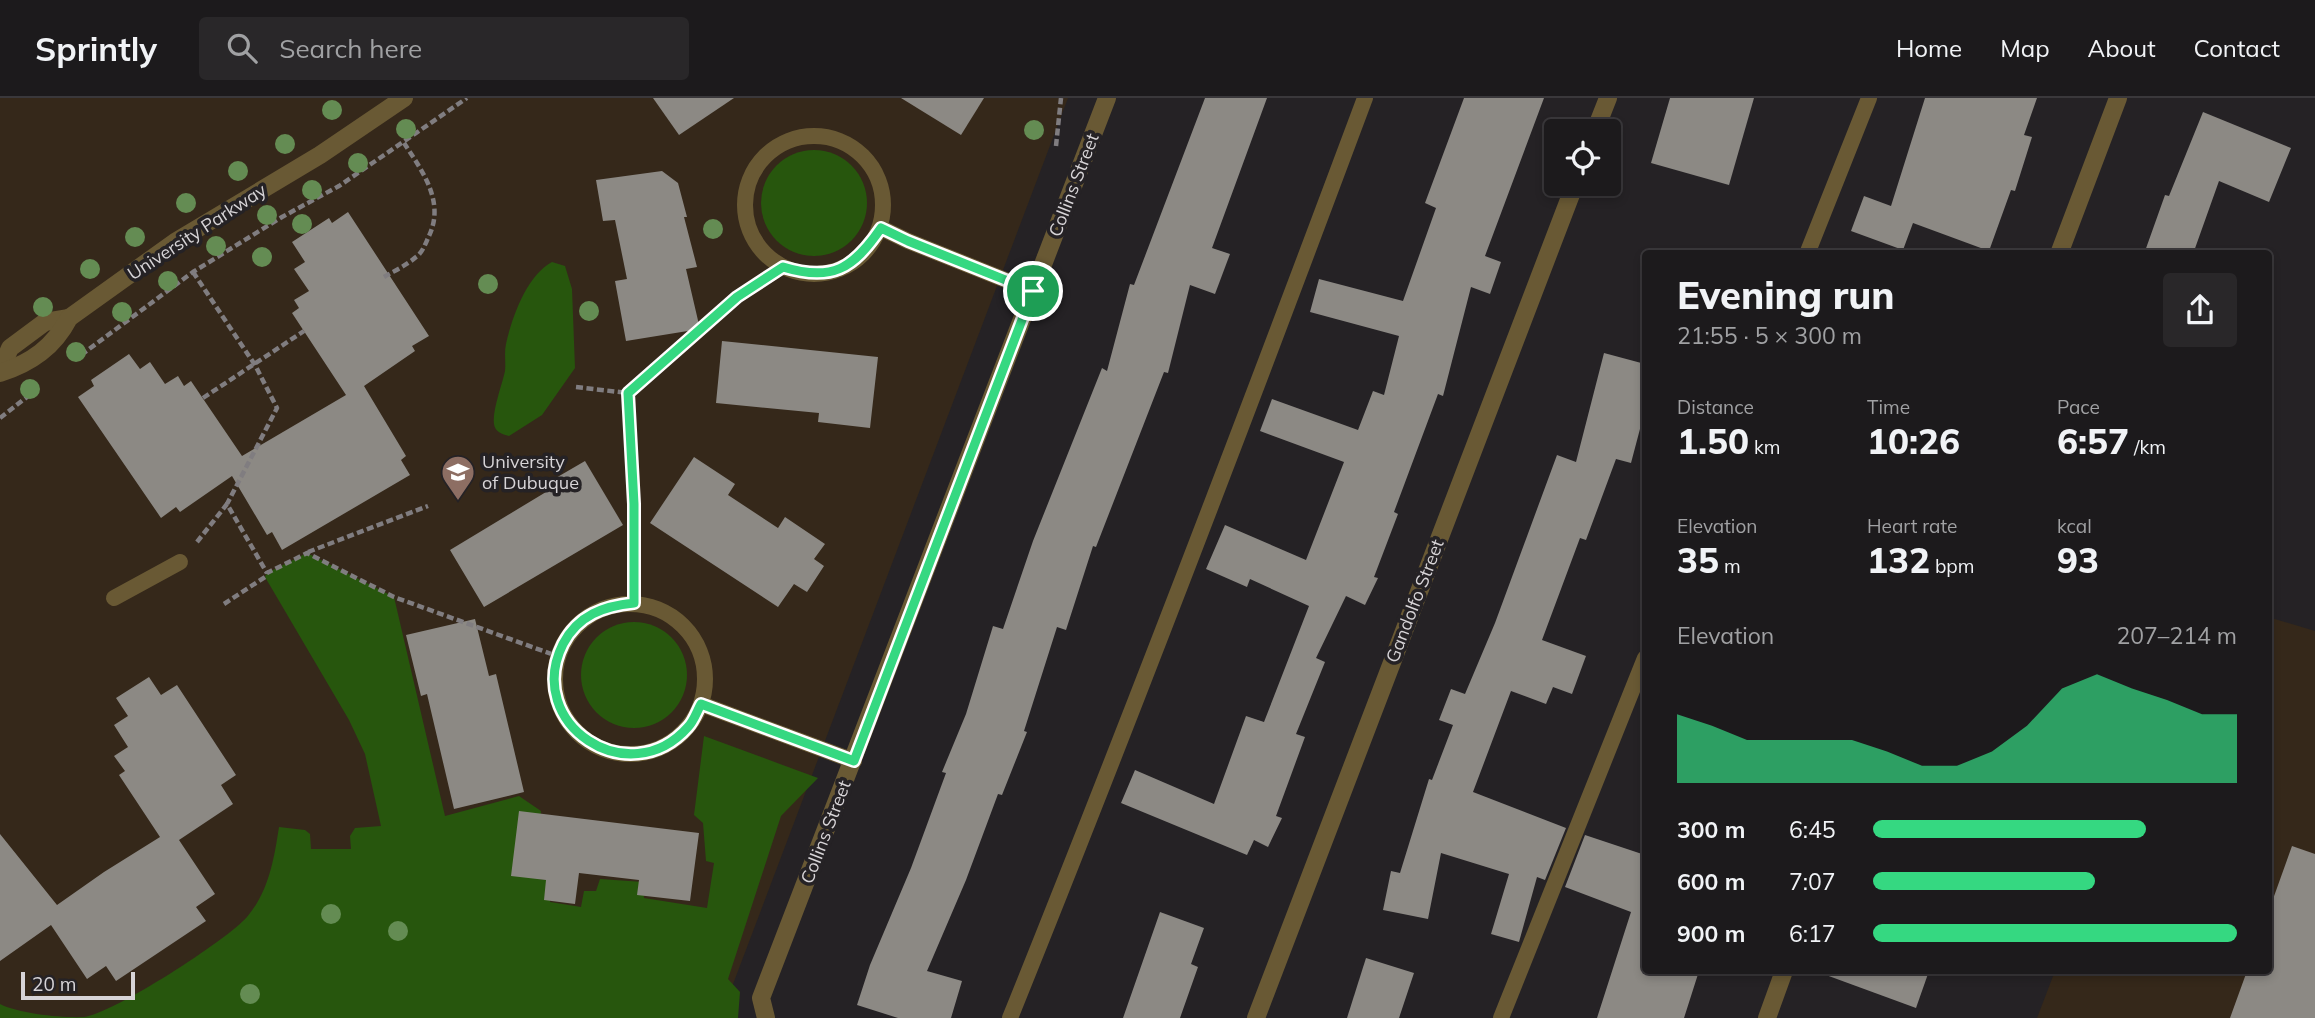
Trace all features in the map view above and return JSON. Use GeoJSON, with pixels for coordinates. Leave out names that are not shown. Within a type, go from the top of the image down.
{"type":"FeatureCollection","features":[{"type":"Feature","properties":{"kind":"street","name":"University Parkway"},"geometry":{"type":"LineString","coordinates":[[0,372],[25,365],[60,336],[69,318],[175,242],[320,155],[404,98]]}},
{"type":"Feature","properties":{"kind":"street","name":"Collins Street"},"geometry":{"type":"LineString","coordinates":[[766,1018],[761,998],[1107,98]]}},
{"type":"Feature","properties":{"kind":"street"},"geometry":{"type":"LineString","coordinates":[[1600,119],[1608,98]]}},
{"type":"Feature","properties":{"kind":"street"},"geometry":{"type":"LineString","coordinates":[[2061,250],[2118,98]]}},
{"type":"Feature","properties":{"kind":"street","name":"Gandolfo Street"},"geometry":{"type":"LineString","coordinates":[[1256,1018],[1570,196]]}},
{"type":"Feature","properties":{"kind":"street"},"geometry":{"type":"LineString","coordinates":[[1766,1018],[1783,974]]}},
{"type":"Feature","properties":{"kind":"lane"},"geometry":{"type":"LineString","coordinates":[[1010,1018],[1140,693],[1364,98]]}},
{"type":"Feature","properties":{"kind":"lane"},"geometry":{"type":"LineString","coordinates":[[1809,250],[1869,98]]}},
{"type":"Feature","properties":{"kind":"lane"},"geometry":{"type":"LineString","coordinates":[[816,136],[838,140],[858,152],[874,169],[882,190],[881,228],[864,253],[846,266],[825,273],[803,273],[783,267],[764,253],[751,234],[745,211],[747,188],[757,167],[772,150],[793,139],[816,136]]}},
{"type":"Feature","properties":{"kind":"lane"},"geometry":{"type":"LineString","coordinates":[[881,228],[1033,291]]}},
{"type":"Feature","properties":{"kind":"lane"},"geometry":{"type":"LineString","coordinates":[[114,598],[180,562]]}},
{"type":"Feature","properties":{"kind":"lane"},"geometry":{"type":"LineString","coordinates":[[634,603],[656,608],[677,620],[693,637],[703,657],[706,681],[701,704],[689,726],[669,744],[644,753],[618,754],[593,746],[573,729],[559,707],[554,682],[557,656],[568,634],[586,616],[609,606],[634,603]]}},
{"type":"Feature","properties":{"kind":"lane"},"geometry":{"type":"LineString","coordinates":[[1501,1018],[1642,666]]}},
{"type":"Feature","properties":{"kind":"lane"},"geometry":{"type":"LineString","coordinates":[[701,704],[854,761]]}},
{"type":"Feature","properties":{"kind":"path"},"geometry":{"type":"LineString","coordinates":[[73,361],[193,272],[282,217],[339,186],[467,98]]}},
{"type":"Feature","properties":{"kind":"path"},"geometry":{"type":"LineString","coordinates":[[384,277],[419,255],[435,219],[434,198],[430,187],[404,143]]}},
{"type":"Feature","properties":{"kind":"path"},"geometry":{"type":"LineString","coordinates":[[576,387],[628,393],[737,297],[783,267]]}},
{"type":"Feature","properties":{"kind":"path"},"geometry":{"type":"LineString","coordinates":[[180,562],[227,504],[277,408],[255,365],[193,272]]}},
{"type":"Feature","properties":{"kind":"path"},"geometry":{"type":"LineString","coordinates":[[203,398],[303,331]]}},
{"type":"Feature","properties":{"kind":"path"},"geometry":{"type":"LineString","coordinates":[[0,418],[42,385]]}},
{"type":"Feature","properties":{"kind":"path"},"geometry":{"type":"LineString","coordinates":[[628,393],[634,504],[634,603]]}},
{"type":"Feature","properties":{"kind":"path"},"geometry":{"type":"LineString","coordinates":[[227,504],[267,573]]}},
{"type":"Feature","properties":{"kind":"path"},"geometry":{"type":"LineString","coordinates":[[224,604],[267,573],[307,552],[428,506]]}},
{"type":"Feature","properties":{"kind":"path"},"geometry":{"type":"LineString","coordinates":[[307,552],[394,597],[557,656]]}},
{"type":"Feature","properties":{"kind":"shaded area","name":"University of Dubuque"},"geometry":{"type":"Polygon","coordinates":[[[0,98],[1068,98],[727,1000],[714,1018],[0,1018],[0,98]]]}},
{"type":"Feature","properties":{"kind":"shaded area"},"geometry":{"type":"Polygon","coordinates":[[[2272,618],[2315,631],[2315,1018],[2037,1018],[2054,974],[2272,974],[2272,618]]]}},
{"type":"Feature","properties":{"kind":"green space"},"geometry":{"type":"Polygon","coordinates":[[[814,150],[834,154],[852,165],[863,183],[867,203],[863,223],[852,241],[834,252],[814,256],[794,252],[776,241],[765,223],[761,203],[765,183],[776,165],[794,154],[814,150]]]}},
{"type":"Feature","properties":{"kind":"green space"},"geometry":{"type":"Polygon","coordinates":[[[552,262],[565,266],[572,289],[575,368],[542,415],[509,436],[497,431],[494,419],[505,371],[506,344],[512,322],[528,287],[535,276],[552,262]]]}},
{"type":"Feature","properties":{"kind":"green space"},"geometry":{"type":"Polygon","coordinates":[[[307,553],[394,597],[445,816],[519,796],[541,811],[538,879],[551,880],[550,902],[581,907],[584,891],[596,891],[600,879],[643,882],[644,898],[707,908],[714,863],[706,861],[703,823],[694,815],[704,736],[818,778],[781,816],[728,979],[740,992],[738,1018],[0,1018],[0,1004],[30,1013],[84,1017],[119,1003],[195,958],[235,928],[254,907],[269,874],[279,827],[305,830],[310,834],[311,849],[351,849],[350,836],[355,828],[381,826],[365,754],[349,720],[265,577],[267,573],[307,553]]]}},
{"type":"Feature","properties":{"kind":"green space"},"geometry":{"type":"Polygon","coordinates":[[[634,622],[654,626],[672,637],[683,655],[687,675],[683,695],[672,713],[654,724],[634,728],[614,724],[596,713],[585,695],[581,675],[585,655],[596,637],[614,626],[634,622]]]}},
{"type":"Feature","properties":{"kind":"building"},"geometry":{"type":"Polygon","coordinates":[[[653,98],[734,98],[679,135],[653,98]]]}},
{"type":"Feature","properties":{"kind":"building"},"geometry":{"type":"Polygon","coordinates":[[[901,98],[984,98],[961,135],[901,98]]]}},
{"type":"Feature","properties":{"kind":"building"},"geometry":{"type":"Polygon","coordinates":[[[1205,98],[1267,98],[1212,248],[1230,254],[1215,294],[1190,285],[1168,373],[1164,372],[1096,547],[1093,546],[1066,630],[1057,627],[1024,731],[1027,732],[1002,795],[998,794],[966,880],[927,971],[962,981],[951,1018],[898,1018],[857,1005],[870,965],[911,868],[946,773],[942,772],[966,714],[993,626],[1003,629],[1033,541],[1102,368],[1107,371],[1130,284],[1134,285],[1205,98]]]}},
{"type":"Feature","properties":{"kind":"building"},"geometry":{"type":"Polygon","coordinates":[[[1464,98],[1544,98],[1485,256],[1501,262],[1490,294],[1471,287],[1443,396],[1438,394],[1394,512],[1398,514],[1374,577],[1378,578],[1365,605],[1346,596],[1316,658],[1325,662],[1296,734],[1305,737],[1276,816],[1282,818],[1268,847],[1254,840],[1247,855],[1121,803],[1135,770],[1214,804],[1246,716],[1264,722],[1309,606],[1250,579],[1247,587],[1206,569],[1225,525],[1306,560],[1344,462],[1260,431],[1272,399],[1358,430],[1373,391],[1384,395],[1399,336],[1310,312],[1319,279],[1403,301],[1436,208],[1425,203],[1464,98]]]}},
{"type":"Feature","properties":{"kind":"building"},"geometry":{"type":"Polygon","coordinates":[[[1670,98],[1754,98],[1729,185],[1651,163],[1670,98]]]}},
{"type":"Feature","properties":{"kind":"building"},"geometry":{"type":"Polygon","coordinates":[[[1925,98],[2037,98],[2024,135],[2032,137],[2015,191],[2011,190],[1989,250],[1913,223],[1903,250],[1851,231],[1864,196],[1891,206],[1925,98]]]}},
{"type":"Feature","properties":{"kind":"building"},"geometry":{"type":"Polygon","coordinates":[[[2203,112],[2291,148],[2269,202],[2219,181],[2194,250],[2145,250],[2165,195],[2169,196],[2203,112]]]}},
{"type":"Feature","properties":{"kind":"building"},"geometry":{"type":"Polygon","coordinates":[[[662,171],[678,183],[687,217],[684,217],[697,267],[686,269],[700,329],[626,341],[615,281],[627,279],[615,220],[603,221],[596,180],[662,171]]]}},
{"type":"Feature","properties":{"kind":"building"},"geometry":{"type":"Polygon","coordinates":[[[348,212],[429,336],[412,346],[415,351],[364,386],[406,456],[401,460],[410,475],[282,550],[272,532],[267,535],[232,476],[180,512],[176,507],[161,518],[78,397],[94,386],[91,380],[129,354],[140,369],[150,362],[165,384],[178,376],[184,386],[191,381],[242,456],[346,395],[292,313],[299,308],[294,300],[309,291],[294,269],[305,262],[292,242],[329,218],[332,223],[348,212]]]}},
{"type":"Feature","properties":{"kind":"building"},"geometry":{"type":"Polygon","coordinates":[[[722,341],[878,357],[870,428],[818,422],[819,413],[716,403],[722,341]]]}},
{"type":"Feature","properties":{"kind":"building"},"geometry":{"type":"Polygon","coordinates":[[[1604,353],[1642,363],[1642,421],[1631,463],[1616,459],[1586,540],[1580,538],[1542,640],[1586,656],[1572,694],[1553,687],[1546,704],[1511,691],[1473,792],[1566,828],[1545,880],[1537,877],[1519,942],[1491,934],[1509,874],[1441,853],[1428,919],[1383,910],[1391,871],[1400,873],[1429,779],[1432,780],[1453,725],[1439,720],[1451,689],[1465,694],[1495,623],[1557,455],[1576,462],[1604,353]]]}},
{"type":"Feature","properties":{"kind":"building"},"geometry":{"type":"Polygon","coordinates":[[[694,457],[735,484],[728,495],[778,528],[785,517],[825,544],[814,559],[824,566],[807,592],[794,584],[778,607],[650,523],[694,457]]]}},
{"type":"Feature","properties":{"kind":"building"},"geometry":{"type":"Polygon","coordinates":[[[585,461],[623,525],[484,607],[450,550],[546,492],[542,486],[585,461]]]}},
{"type":"Feature","properties":{"kind":"building"},"geometry":{"type":"Polygon","coordinates":[[[475,619],[489,676],[496,674],[524,792],[454,809],[427,694],[421,696],[406,635],[475,619]]]}},
{"type":"Feature","properties":{"kind":"building"},"geometry":{"type":"Polygon","coordinates":[[[149,677],[161,695],[177,685],[236,775],[221,785],[233,804],[179,840],[215,894],[196,907],[206,921],[116,981],[106,966],[87,979],[51,925],[0,961],[0,834],[57,905],[160,837],[119,775],[125,771],[114,756],[128,747],[114,725],[128,716],[116,698],[149,677]]]}},
{"type":"Feature","properties":{"kind":"building"},"geometry":{"type":"Polygon","coordinates":[[[519,811],[699,833],[690,901],[637,895],[639,880],[579,873],[575,904],[544,900],[546,880],[511,876],[519,811]]]}},
{"type":"Feature","properties":{"kind":"building"},"geometry":{"type":"Polygon","coordinates":[[[1585,835],[1642,854],[1642,974],[1698,974],[1684,1018],[1597,1018],[1631,912],[1565,887],[1585,835]]]}},
{"type":"Feature","properties":{"kind":"building"},"geometry":{"type":"Polygon","coordinates":[[[2292,846],[2315,854],[2315,1018],[2230,1018],[2246,974],[2272,974],[2272,902],[2292,846]]]}},
{"type":"Feature","properties":{"kind":"building"},"geometry":{"type":"Polygon","coordinates":[[[1160,912],[1204,928],[1191,964],[1198,967],[1180,1018],[1123,1018],[1160,912]]]}},
{"type":"Feature","properties":{"kind":"building"},"geometry":{"type":"Polygon","coordinates":[[[1366,958],[1414,973],[1399,1018],[1347,1018],[1366,958]]]}},
{"type":"Feature","properties":{"kind":"building"},"geometry":{"type":"Polygon","coordinates":[[[1826,974],[1928,974],[1916,1008],[1826,974]]]}},
{"type":"Feature","properties":{"kind":"place","name":"University of Dubuque"},"geometry":{"type":"Point","coordinates":[458,502]}},
{"type":"Feature","properties":{"kind":"route"},"geometry":{"type":"LineString","coordinates":[[881,228],[1033,291],[854,761],[701,704],[689,726],[669,744],[644,753],[618,754],[593,746],[573,729],[559,707],[554,682],[557,656],[568,634],[586,616],[609,606],[634,603],[634,504],[628,393],[737,297],[783,267],[803,273],[825,273],[846,266],[864,253],[881,228]]}}]}
